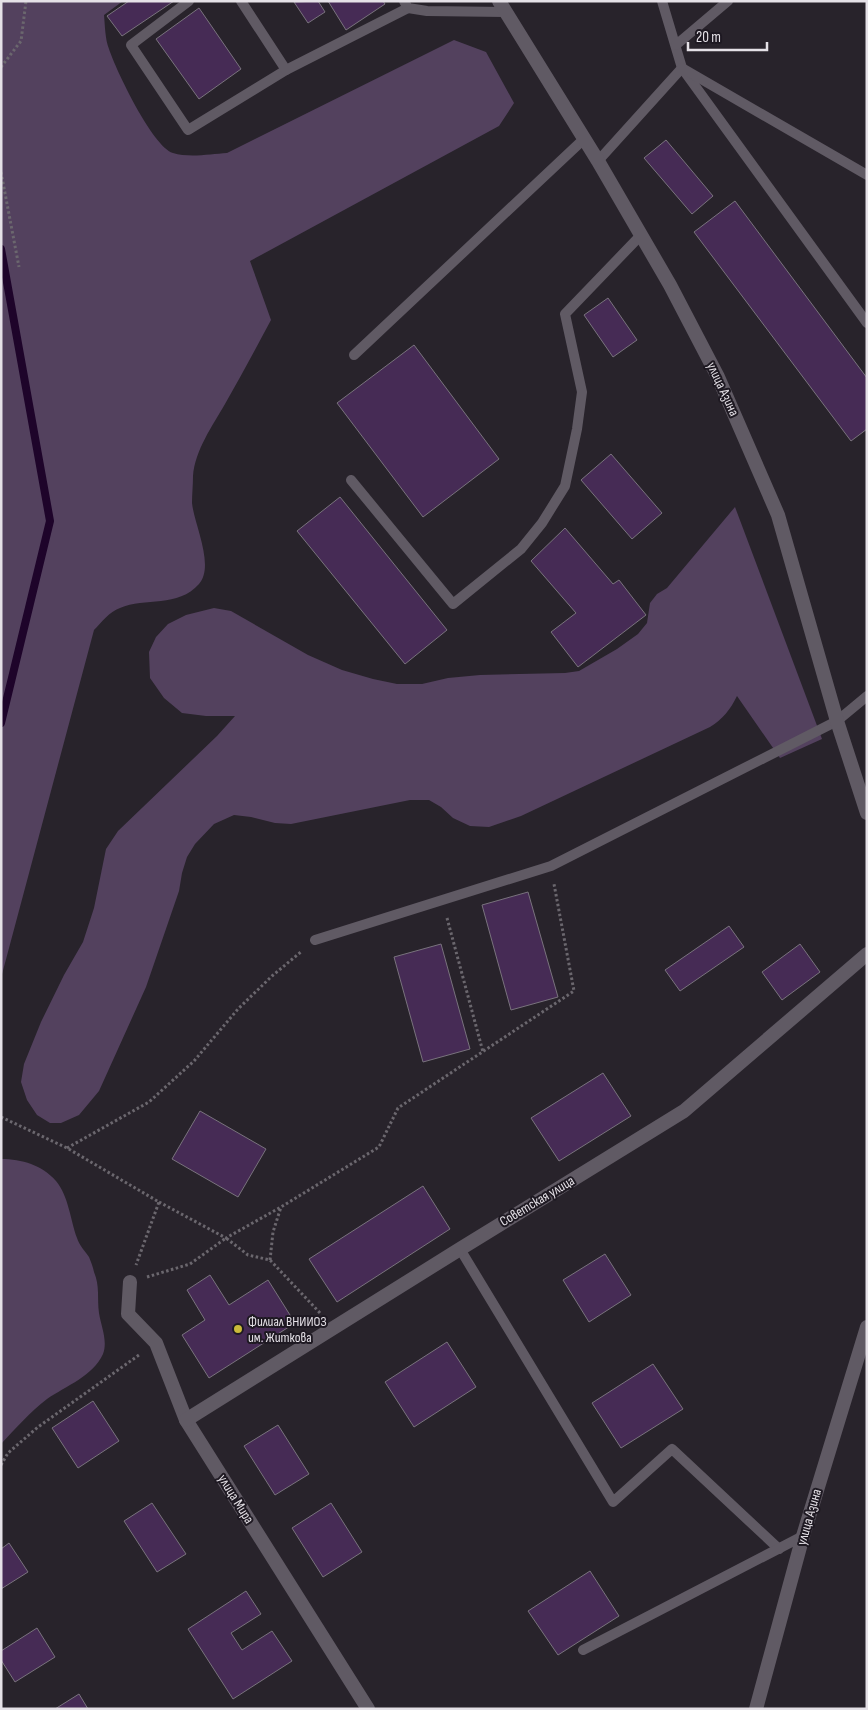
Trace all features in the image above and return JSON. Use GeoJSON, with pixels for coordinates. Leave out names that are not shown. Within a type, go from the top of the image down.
{"type":"FeatureCollection","features":[{"type":"Feature","properties":{"kind":"street","name":"улица Азина"},"geometry":{"type":"LineString","coordinates":[[502,7],[585,138],[670,285],[718,377],[778,515],[837,721],[867,813]]}},
{"type":"Feature","properties":{"kind":"street","name":"Советская улица"},"geometry":{"type":"LineString","coordinates":[[186,1420],[460,1248],[684,1111],[867,954]]}},
{"type":"Feature","properties":{"kind":"street","name":"улица Мира"},"geometry":{"type":"LineString","coordinates":[[130,1282],[128,1314],[156,1343],[186,1420],[368,1709]]}},
{"type":"Feature","properties":{"kind":"street","name":"улица Азина"},"geometry":{"type":"LineString","coordinates":[[756,1709],[803,1536],[867,1327]]}},
{"type":"Feature","properties":{"kind":"lane"},"geometry":{"type":"LineString","coordinates":[[189,1],[131,45],[188,130],[286,70],[406,4],[427,11],[502,7]]}},
{"type":"Feature","properties":{"kind":"lane"},"geometry":{"type":"LineString","coordinates":[[241,1],[286,70]]}},
{"type":"Feature","properties":{"kind":"lane"},"geometry":{"type":"LineString","coordinates":[[662,1],[682,68],[867,323]]}},
{"type":"Feature","properties":{"kind":"lane"},"geometry":{"type":"LineString","coordinates":[[676,45],[728,1]]}},
{"type":"Feature","properties":{"kind":"lane"},"geometry":{"type":"LineString","coordinates":[[598,161],[682,68]]}},
{"type":"Feature","properties":{"kind":"lane"},"geometry":{"type":"LineString","coordinates":[[682,68],[867,175]]}},
{"type":"Feature","properties":{"kind":"lane"},"geometry":{"type":"LineString","coordinates":[[354,356],[585,138]]}},
{"type":"Feature","properties":{"kind":"lane"},"geometry":{"type":"LineString","coordinates":[[351,480],[453,604],[521,549],[542,523],[565,486],[578,429],[582,392],[565,314],[641,235]]}},
{"type":"Feature","properties":{"kind":"lane"},"geometry":{"type":"LineString","coordinates":[[315,940],[551,866],[837,721],[867,696]]}},
{"type":"Feature","properties":{"kind":"lane"},"geometry":{"type":"LineString","coordinates":[[460,1248],[613,1502],[672,1449],[779,1549]]}},
{"type":"Feature","properties":{"kind":"lane"},"geometry":{"type":"LineString","coordinates":[[583,1650],[803,1536]]}},
{"type":"Feature","properties":{"kind":"path"},"geometry":{"type":"LineString","coordinates":[[1,67],[21,41],[26,1]]}},
{"type":"Feature","properties":{"kind":"path"},"geometry":{"type":"LineString","coordinates":[[1,172],[19,267]]}},
{"type":"Feature","properties":{"kind":"path"},"geometry":{"type":"LineString","coordinates":[[130,1282],[190,1264],[226,1238],[379,1147],[398,1108],[574,992],[551,866]]}},
{"type":"Feature","properties":{"kind":"path"},"geometry":{"type":"LineString","coordinates":[[442,900],[483,1052]]}},
{"type":"Feature","properties":{"kind":"path"},"geometry":{"type":"LineString","coordinates":[[67,1148],[149,1102],[194,1061],[245,1003],[272,976],[315,940]]}},
{"type":"Feature","properties":{"kind":"path"},"geometry":{"type":"LineString","coordinates":[[1,1117],[67,1148],[159,1202],[226,1238],[248,1255],[270,1260],[334,1328]]}},
{"type":"Feature","properties":{"kind":"path"},"geometry":{"type":"LineString","coordinates":[[130,1282],[159,1202]]}},
{"type":"Feature","properties":{"kind":"path"},"geometry":{"type":"LineString","coordinates":[[270,1260],[273,1232],[281,1207]]}},
{"type":"Feature","properties":{"kind":"path"},"geometry":{"type":"LineString","coordinates":[[1,1465],[8,1453],[38,1427],[156,1343]]}},
{"type":"Feature","properties":{"kind":"shaded area"},"geometry":{"type":"Polygon","coordinates":[[[1,1],[123,1],[104,15],[109,49],[119,73],[145,123],[155,137],[173,153],[200,155],[227,153],[454,40],[486,52],[514,103],[499,126],[250,261],[271,320],[205,438],[194,466],[192,503],[204,556],[205,567],[203,576],[199,584],[181,596],[130,605],[116,610],[94,630],[1,978],[1,1]]]}},
{"type":"Feature","properties":{"kind":"shaded area"},"geometry":{"type":"Polygon","coordinates":[[[735,507],[822,739],[780,758],[737,696],[726,714],[710,727],[521,816],[489,827],[470,826],[453,818],[441,807],[429,800],[410,800],[291,824],[275,823],[234,815],[214,824],[195,844],[187,857],[179,891],[146,987],[99,1091],[79,1115],[61,1123],[50,1123],[37,1115],[27,1100],[21,1082],[24,1064],[41,1022],[83,942],[94,908],[106,849],[118,831],[217,736],[235,716],[206,716],[182,713],[164,698],[150,678],[149,652],[156,637],[168,624],[186,615],[214,608],[231,611],[308,655],[342,670],[397,684],[422,684],[448,678],[480,675],[579,671],[617,649],[638,634],[647,623],[650,603],[657,594],[667,588],[735,507]]]}},
{"type":"Feature","properties":{"kind":"shaded area"},"geometry":{"type":"Polygon","coordinates":[[[1,1159],[16,1160],[38,1167],[56,1181],[64,1194],[78,1241],[89,1257],[96,1277],[99,1313],[105,1344],[99,1362],[93,1368],[78,1380],[47,1399],[23,1420],[1,1444],[1,1159]]]}},
{"type":"Feature","properties":{"kind":"building"},"geometry":{"type":"Polygon","coordinates":[[[129,1],[174,1],[122,36],[107,16],[129,1]]]}},
{"type":"Feature","properties":{"kind":"building"},"geometry":{"type":"Polygon","coordinates":[[[318,1],[325,12],[308,23],[294,2],[318,1]]]}},
{"type":"Feature","properties":{"kind":"building"},"geometry":{"type":"Polygon","coordinates":[[[328,1],[383,1],[385,4],[346,30],[328,1]]]}},
{"type":"Feature","properties":{"kind":"building"},"geometry":{"type":"Polygon","coordinates":[[[199,8],[241,69],[199,99],[156,39],[199,8]]]}},
{"type":"Feature","properties":{"kind":"building"},"geometry":{"type":"Polygon","coordinates":[[[666,140],[713,196],[692,214],[644,158],[666,140]]]}},
{"type":"Feature","properties":{"kind":"building"},"geometry":{"type":"Polygon","coordinates":[[[735,201],[867,378],[867,429],[851,441],[694,232],[735,201]]]}},
{"type":"Feature","properties":{"kind":"building"},"geometry":{"type":"Polygon","coordinates":[[[608,298],[637,340],[613,357],[584,315],[608,298]]]}},
{"type":"Feature","properties":{"kind":"building"},"geometry":{"type":"Polygon","coordinates":[[[414,345],[499,459],[423,517],[337,403],[414,345]]]}},
{"type":"Feature","properties":{"kind":"building"},"geometry":{"type":"Polygon","coordinates":[[[611,454],[662,513],[632,539],[581,480],[611,454]]]}},
{"type":"Feature","properties":{"kind":"building"},"geometry":{"type":"Polygon","coordinates":[[[340,497],[447,630],[405,664],[297,531],[340,497]]]}},
{"type":"Feature","properties":{"kind":"building"},"geometry":{"type":"Polygon","coordinates":[[[565,528],[613,584],[619,580],[646,615],[578,667],[551,632],[576,613],[531,561],[565,528]]]}},
{"type":"Feature","properties":{"kind":"building"},"geometry":{"type":"Polygon","coordinates":[[[528,892],[558,997],[511,1010],[482,905],[528,892]]]}},
{"type":"Feature","properties":{"kind":"building"},"geometry":{"type":"Polygon","coordinates":[[[729,926],[744,947],[680,991],[665,970],[729,926]]]}},
{"type":"Feature","properties":{"kind":"building"},"geometry":{"type":"Polygon","coordinates":[[[441,944],[470,1049],[423,1062],[394,957],[441,944]]]}},
{"type":"Feature","properties":{"kind":"building"},"geometry":{"type":"Polygon","coordinates":[[[800,944],[820,972],[782,1000],[762,972],[800,944]]]}},
{"type":"Feature","properties":{"kind":"building"},"geometry":{"type":"Polygon","coordinates":[[[603,1073],[631,1116],[559,1161],[531,1118],[603,1073]]]}},
{"type":"Feature","properties":{"kind":"building"},"geometry":{"type":"Polygon","coordinates":[[[200,1111],[266,1149],[238,1197],[172,1159],[200,1111]]]}},
{"type":"Feature","properties":{"kind":"building"},"geometry":{"type":"Polygon","coordinates":[[[423,1186],[450,1229],[337,1302],[309,1259],[423,1186]]]}},
{"type":"Feature","properties":{"kind":"building"},"geometry":{"type":"Polygon","coordinates":[[[605,1254],[631,1295],[589,1322],[563,1280],[605,1254]]]}},
{"type":"Feature","properties":{"kind":"building","name":"Филиал ВНИИОЗ им. Житкова"},"geometry":{"type":"Polygon","coordinates":[[[210,1275],[229,1305],[268,1280],[295,1323],[209,1378],[182,1335],[205,1320],[187,1290],[210,1275]]]}},
{"type":"Feature","properties":{"kind":"building"},"geometry":{"type":"Polygon","coordinates":[[[447,1342],[476,1387],[414,1427],[385,1382],[447,1342]]]}},
{"type":"Feature","properties":{"kind":"building"},"geometry":{"type":"Polygon","coordinates":[[[653,1364],[683,1409],[621,1448],[592,1403],[653,1364]]]}},
{"type":"Feature","properties":{"kind":"building"},"geometry":{"type":"Polygon","coordinates":[[[93,1401],[119,1441],[78,1468],[52,1428],[93,1401]]]}},
{"type":"Feature","properties":{"kind":"building"},"geometry":{"type":"Polygon","coordinates":[[[278,1425],[309,1474],[275,1495],[244,1446],[278,1425]]]}},
{"type":"Feature","properties":{"kind":"building"},"geometry":{"type":"Polygon","coordinates":[[[152,1503],[186,1554],[157,1572],[124,1521],[152,1503]]]}},
{"type":"Feature","properties":{"kind":"building"},"geometry":{"type":"Polygon","coordinates":[[[331,1503],[362,1552],[323,1577],[292,1528],[331,1503]]]}},
{"type":"Feature","properties":{"kind":"building"},"geometry":{"type":"Polygon","coordinates":[[[9,1543],[28,1572],[1,1589],[1,1549],[9,1543]]]}},
{"type":"Feature","properties":{"kind":"building"},"geometry":{"type":"Polygon","coordinates":[[[590,1571],[619,1616],[558,1655],[528,1611],[590,1571]]]}},
{"type":"Feature","properties":{"kind":"building"},"geometry":{"type":"Polygon","coordinates":[[[246,1591],[261,1614],[231,1633],[242,1650],[272,1631],[292,1661],[233,1699],[188,1629],[246,1591]]]}},
{"type":"Feature","properties":{"kind":"building"},"geometry":{"type":"Polygon","coordinates":[[[37,1628],[55,1657],[15,1682],[1,1660],[1,1651],[37,1628]]]}},
{"type":"Feature","properties":{"kind":"building"},"geometry":{"type":"Polygon","coordinates":[[[79,1694],[88,1709],[55,1709],[79,1694]]]}},
{"type":"Feature","properties":{"kind":"waterway"},"geometry":{"type":"LineString","coordinates":[[1,249],[50,521],[1,723]]}},
{"type":"Feature","properties":{"kind":"place","name":"Филиал ВНИИОЗ им. Житкова"},"geometry":{"type":"Point","coordinates":[238,1329]}}]}
